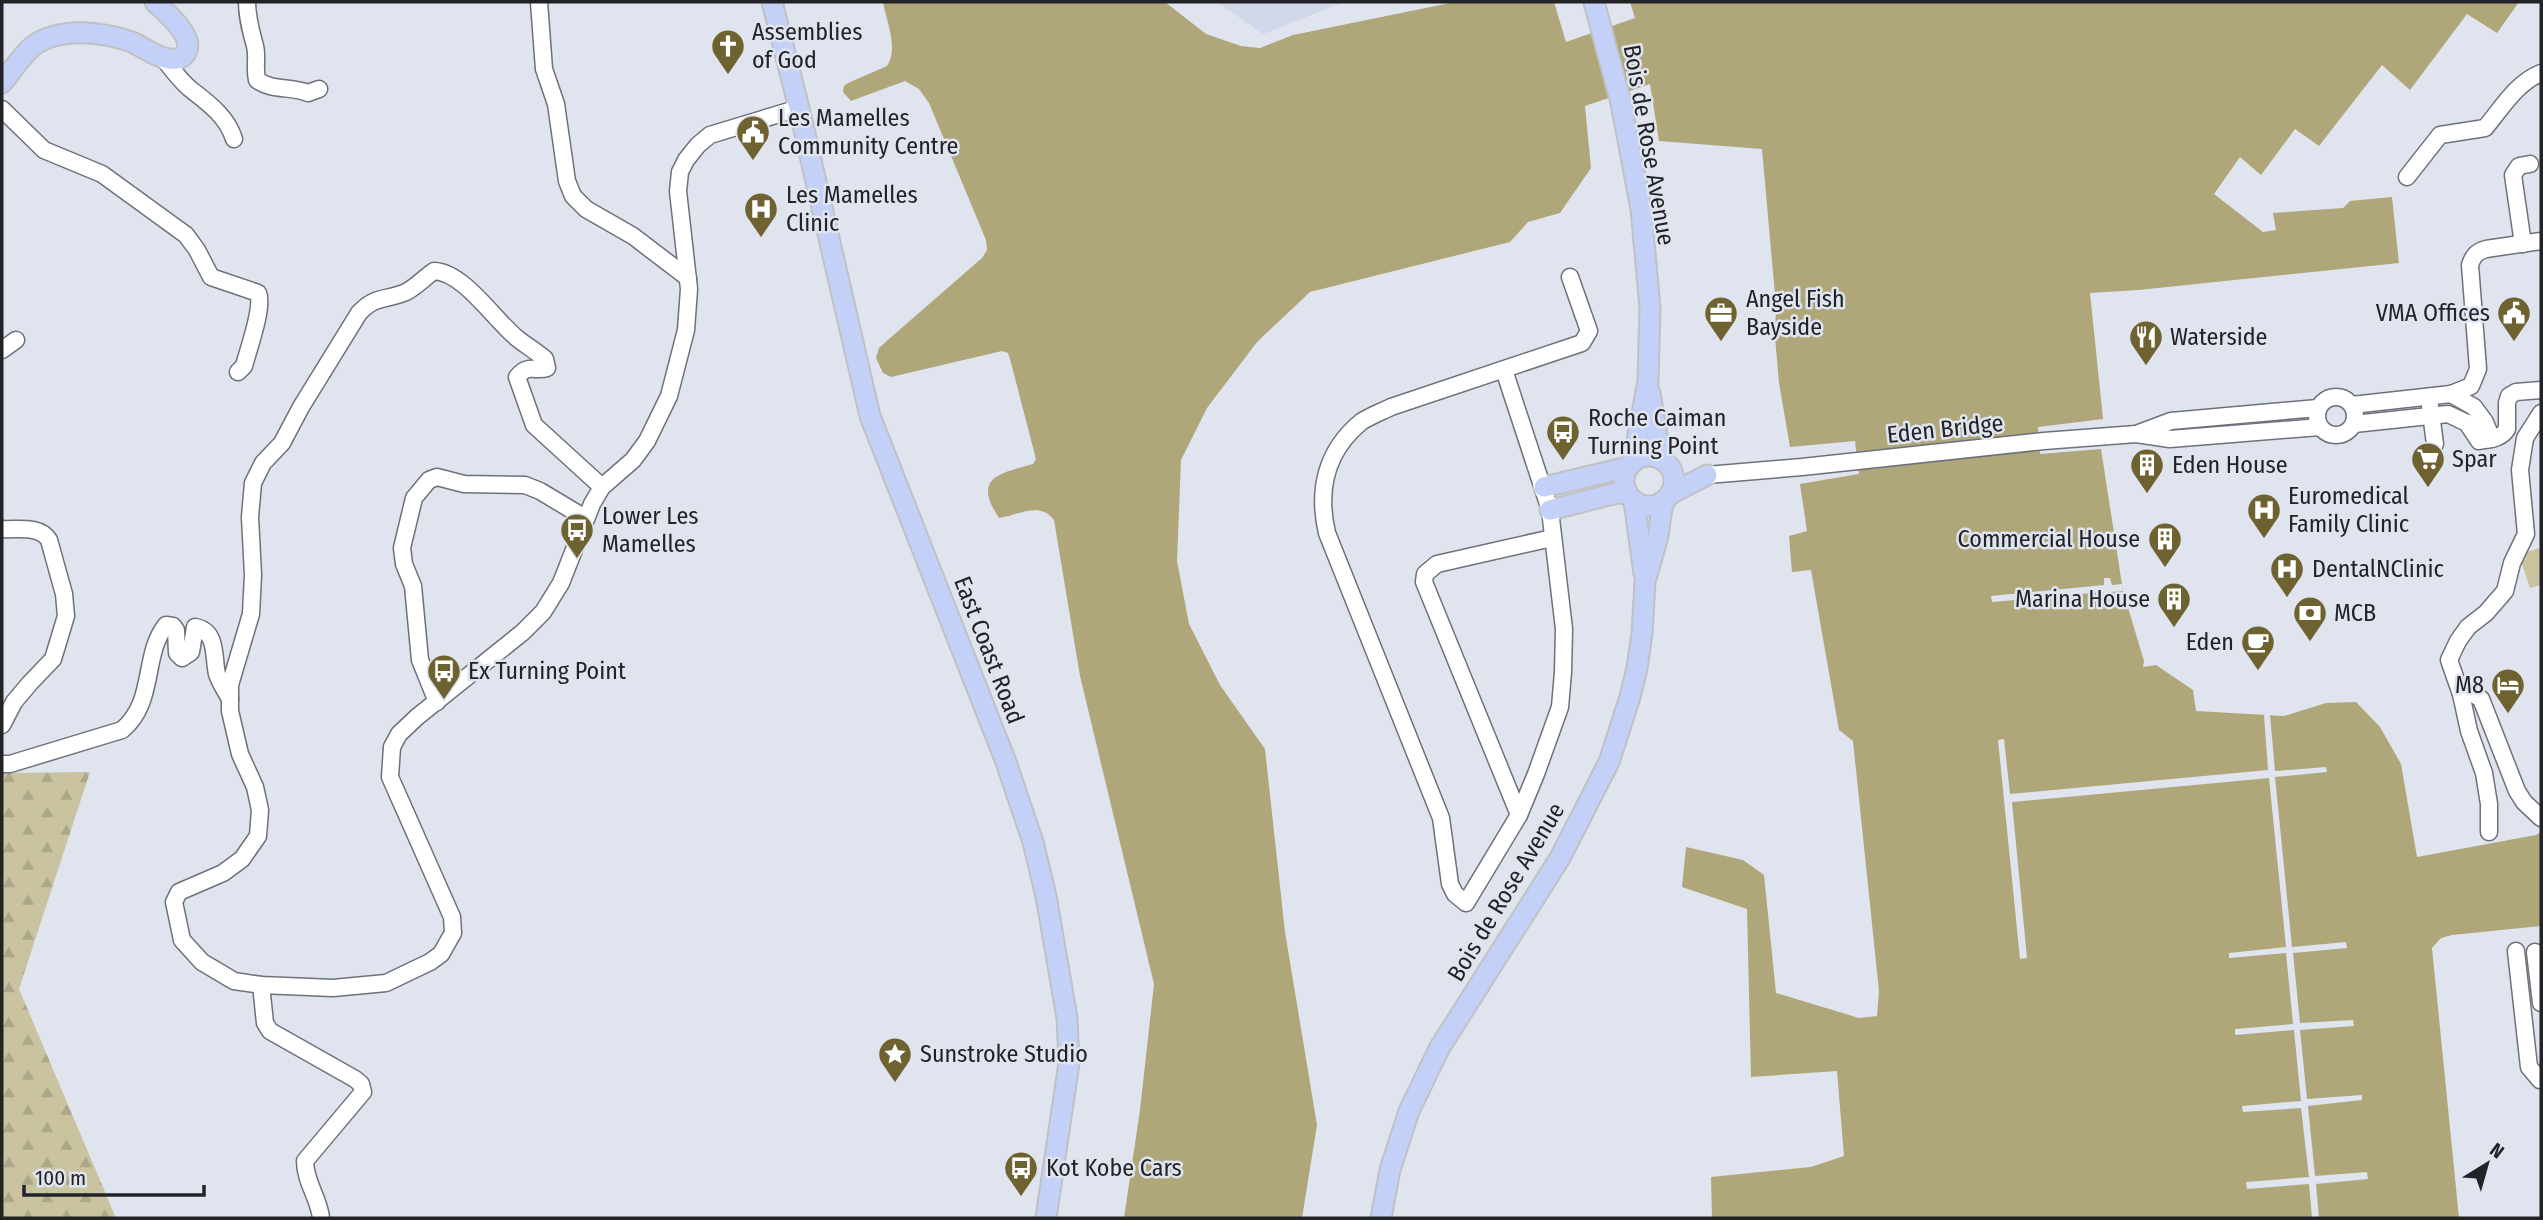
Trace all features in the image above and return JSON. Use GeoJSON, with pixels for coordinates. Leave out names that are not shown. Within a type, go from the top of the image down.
{"type":"FeatureCollection","features":[{"type":"Feature","properties":{"kind":"main road"},"geometry":{"type":"LineString","coordinates":[[2,83],[33,47],[58,35],[94,33],[112,36],[163,58],[180,57],[186,53],[187,46],[180,27],[155,2]]}},
{"type":"Feature","properties":{"kind":"main road","name":"East Coast Road"},"geometry":{"type":"LineString","coordinates":[[772,2],[870,415],[1006,762],[1033,842],[1046,896],[1067,1018],[1069,1063],[1046,1218]]}},
{"type":"Feature","properties":{"kind":"main road","name":"Bois de Rose Avenue"},"geometry":{"type":"LineString","coordinates":[[1594,2],[1621,103],[1641,209],[1650,308],[1648,382],[1631,464]]}},
{"type":"Feature","properties":{"kind":"main road","name":"Bois de Rose Avenue"},"geometry":{"type":"LineString","coordinates":[[1648,382],[1665,462]]}},
{"type":"Feature","properties":{"kind":"main road"},"geometry":{"type":"LineString","coordinates":[[1544,487],[1631,464],[1647,456],[1707,474]]}},
{"type":"Feature","properties":{"kind":"main road"},"geometry":{"type":"LineString","coordinates":[[1665,462],[1674,482],[1667,498]]}},
{"type":"Feature","properties":{"kind":"main road"},"geometry":{"type":"LineString","coordinates":[[1631,464],[1624,481],[1631,498]]}},
{"type":"Feature","properties":{"kind":"main road"},"geometry":{"type":"LineString","coordinates":[[1550,510],[1617,493],[1649,506],[1707,474]]}},
{"type":"Feature","properties":{"kind":"main road","name":"Bois de Rose Avenue"},"geometry":{"type":"LineString","coordinates":[[1381,1218],[1390,1170],[1409,1111],[1440,1047],[1560,858],[1609,762],[1630,697],[1643,634],[1645,582],[1631,498]]}},
{"type":"Feature","properties":{"kind":"main road","name":"Bois de Rose Avenue"},"geometry":{"type":"LineString","coordinates":[[1645,582],[1667,498]]}},
{"type":"Feature","properties":{"kind":"street"},"geometry":{"type":"LineString","coordinates":[[247,2],[247,16],[255,47],[257,80],[272,88],[296,88],[308,93],[319,89]]}},
{"type":"Feature","properties":{"kind":"street"},"geometry":{"type":"LineString","coordinates":[[539,2],[544,69],[556,104],[567,181],[573,197],[586,209],[633,236],[688,278]]}},
{"type":"Feature","properties":{"kind":"street"},"geometry":{"type":"LineString","coordinates":[[163,58],[175,74],[231,128],[234,139]]}},
{"type":"Feature","properties":{"kind":"street"},"geometry":{"type":"LineString","coordinates":[[2407,177],[2440,135],[2484,128],[2517,89],[2541,73]]}},
{"type":"Feature","properties":{"kind":"street"},"geometry":{"type":"LineString","coordinates":[[602,487],[534,425],[517,377],[533,367],[542,370],[547,368],[545,359],[518,339],[456,279],[443,271],[434,271],[404,293],[370,301],[359,313],[282,443],[262,463],[253,483],[250,517],[253,575],[251,614],[230,685],[230,711],[240,754],[255,786],[260,810],[258,836],[242,859],[223,873],[178,892],[174,902],[182,940],[202,962],[234,981],[333,988],[386,983],[430,962],[449,944],[453,933],[452,917],[390,777],[392,747],[398,734],[523,632],[543,612],[561,583],[585,518],[602,487],[633,460],[647,441],[669,396],[686,330],[688,278],[678,191],[680,172],[686,160],[710,135],[799,108]]}},
{"type":"Feature","properties":{"kind":"street"},"geometry":{"type":"LineString","coordinates":[[2,109],[44,150],[102,174],[186,235],[211,277],[258,293],[258,312],[244,366],[238,372]]}},
{"type":"Feature","properties":{"kind":"street"},"geometry":{"type":"LineString","coordinates":[[2523,244],[2513,175],[2519,166],[2530,164]]}},
{"type":"Feature","properties":{"kind":"street"},"geometry":{"type":"LineString","coordinates":[[2352,405],[2451,394],[2470,386],[2478,369],[2470,265],[2473,257],[2486,249],[2541,241]]}},
{"type":"Feature","properties":{"kind":"street"},"geometry":{"type":"LineString","coordinates":[[1504,370],[1550,510],[1564,629],[1560,706],[1519,815],[1466,904],[1455,894],[1450,884],[1441,818],[1327,533],[1322,513],[1322,485],[1343,440],[1363,421],[1391,407],[1582,344],[1589,331],[1570,277]]}},
{"type":"Feature","properties":{"kind":"street"},"geometry":{"type":"LineString","coordinates":[[2354,424],[2448,414],[2471,405],[2483,381],[2483,351],[2472,304]]}},
{"type":"Feature","properties":{"kind":"street"},"geometry":{"type":"LineString","coordinates":[[2,350],[16,340]]}},
{"type":"Feature","properties":{"kind":"street"},"geometry":{"type":"LineString","coordinates":[[2485,440],[2502,436],[2507,429],[2509,396],[2516,392],[2541,390]]}},
{"type":"Feature","properties":{"kind":"street"},"geometry":{"type":"LineString","coordinates":[[2451,394],[2471,405],[2486,422],[2485,440]]}},
{"type":"Feature","properties":{"kind":"street"},"geometry":{"type":"LineString","coordinates":[[2335,396],[2347,400],[2352,405],[2356,418],[2354,424],[2344,434],[2326,433],[2317,421],[2318,408],[2322,402],[2335,396]]}},
{"type":"Feature","properties":{"kind":"street"},"geometry":{"type":"LineString","coordinates":[[2429,397],[2435,443]]}},
{"type":"Feature","properties":{"kind":"street"},"geometry":{"type":"LineString","coordinates":[[2136,434],[2171,421],[2318,408]]}},
{"type":"Feature","properties":{"kind":"street"},"geometry":{"type":"LineString","coordinates":[[2489,832],[2489,804],[2484,773],[2449,660],[2468,626],[2486,613],[2505,591],[2512,563],[2526,534],[2521,470],[2525,438],[2541,413]]}},
{"type":"Feature","properties":{"kind":"street"},"geometry":{"type":"LineString","coordinates":[[2448,414],[2467,423],[2485,440]]}},
{"type":"Feature","properties":{"kind":"street"},"geometry":{"type":"LineString","coordinates":[[2136,434],[2170,439],[2320,427]]}},
{"type":"Feature","properties":{"kind":"street","name":"Eden Bridge"},"geometry":{"type":"LineString","coordinates":[[1707,474],[2136,434]]}},
{"type":"Feature","properties":{"kind":"street"},"geometry":{"type":"LineString","coordinates":[[437,702],[420,660],[413,586],[401,548],[414,498],[429,480],[437,477],[464,484],[526,485],[585,518]]}},
{"type":"Feature","properties":{"kind":"street"},"geometry":{"type":"LineString","coordinates":[[2,529],[36,530],[44,533],[49,540],[64,594],[66,616],[53,659],[22,692],[2,725]]}},
{"type":"Feature","properties":{"kind":"street"},"geometry":{"type":"LineString","coordinates":[[1519,815],[1424,582],[1425,574],[1437,564],[1552,538]]}},
{"type":"Feature","properties":{"kind":"street"},"geometry":{"type":"LineString","coordinates":[[2,764],[10,764],[110,734],[128,725],[143,703],[158,640],[166,625],[173,626],[176,631],[177,653],[182,658],[191,652],[195,627],[206,632],[216,654],[220,684],[230,699]]}},
{"type":"Feature","properties":{"kind":"street"},"geometry":{"type":"LineString","coordinates":[[2461,695],[2471,693],[2481,699],[2517,791],[2540,818]]}},
{"type":"Feature","properties":{"kind":"street"},"geometry":{"type":"LineString","coordinates":[[2516,951],[2529,1067],[2541,1081]]}},
{"type":"Feature","properties":{"kind":"street"},"geometry":{"type":"LineString","coordinates":[[2535,953],[2541,1003]]}},
{"type":"Feature","properties":{"kind":"street"},"geometry":{"type":"LineString","coordinates":[[261,985],[265,1023],[270,1031],[361,1084],[363,1092],[305,1161],[305,1176],[320,1208],[321,1218]]}},
{"type":"Feature","properties":{"kind":"shaded area"},"geometry":{"type":"Polygon","coordinates":[[[883,2],[1165,2],[1206,34],[1241,46],[1260,48],[1293,35],[1455,2],[1554,2],[1566,42],[1635,18],[1630,2],[2519,2],[2497,33],[2467,14],[2410,90],[2382,65],[2319,146],[2295,129],[2261,175],[2240,157],[2214,194],[2263,232],[2276,230],[2273,213],[2343,208],[2350,201],[2392,197],[2399,263],[2090,293],[2103,419],[2038,427],[2040,454],[2101,449],[2123,591],[2144,661],[2143,667],[2156,665],[2193,690],[2196,711],[2284,716],[2326,703],[2356,702],[2380,727],[2401,764],[2417,857],[2541,832],[2541,926],[2452,935],[2441,938],[2432,948],[2459,1218],[1712,1218],[1711,1177],[1811,1167],[1844,1156],[1837,1071],[1751,1077],[1747,909],[1682,887],[1686,847],[1743,860],[1764,875],[1776,993],[1859,1018],[1877,1016],[1879,991],[1853,741],[1839,730],[1811,570],[1792,572],[1789,536],[1807,531],[1800,484],[1859,474],[1855,441],[1790,447],[1779,383],[1775,337],[1776,306],[1762,149],[1659,141],[1650,84],[1585,106],[1591,168],[1560,213],[1528,222],[1510,242],[1310,292],[1257,342],[1207,408],[1181,460],[1177,561],[1189,624],[1220,685],[1265,749],[1285,932],[1317,1125],[1302,1218],[1124,1218],[1140,1110],[1154,984],[1080,676],[1054,520],[1048,514],[1036,510],[999,518],[988,494],[993,479],[1033,464],[1036,459],[1010,359],[1008,353],[1002,351],[891,377],[883,373],[876,358],[879,348],[982,258],[987,250],[986,240],[929,103],[919,89],[905,81],[851,101],[843,92],[848,83],[887,66],[892,43],[883,2]]]}},
{"type":"Feature","properties":{"kind":"shaded area"},"geometry":{"type":"Polygon","coordinates":[[[1217,2],[1344,2],[1263,34],[1217,2]]]}},
{"type":"Feature","properties":{"kind":"green space"},"geometry":{"type":"Polygon","coordinates":[[[2540,548],[2541,585],[2530,588],[2521,561],[2526,559],[2523,553],[2540,548]]]}},
{"type":"Feature","properties":{"kind":"green space"},"geometry":{"type":"Polygon","coordinates":[[[90,772],[19,989],[116,1218],[2,1218],[2,773],[90,772]]]}},
{"type":"Feature","properties":{"kind":"pier"},"geometry":{"type":"Polygon","coordinates":[[[2104,578],[2110,578],[2112,585],[2122,584],[2123,591],[2110,592],[2110,597],[2105,598],[2103,592],[1992,602],[1991,596],[2104,585],[2104,578]]]}},
{"type":"Feature","properties":{"kind":"pier"},"geometry":{"type":"Polygon","coordinates":[[[2264,715],[2270,715],[2275,771],[2326,767],[2327,772],[2275,777],[2292,947],[2346,942],[2347,948],[2293,953],[2300,1023],[2353,1020],[2354,1026],[2300,1030],[2307,1099],[2362,1095],[2362,1100],[2308,1106],[2315,1176],[2367,1172],[2368,1179],[2316,1184],[2319,1218],[2312,1218],[2309,1184],[2247,1189],[2246,1182],[2309,1177],[2301,1108],[2243,1112],[2242,1106],[2301,1101],[2294,1030],[2235,1035],[2235,1029],[2293,1024],[2286,953],[2229,958],[2229,953],[2286,947],[2269,778],[2012,802],[2027,958],[2020,959],[1998,740],[2004,739],[2010,794],[2268,770],[2264,715]]]}},
{"type":"Feature","properties":{"kind":"place","name":"Assemblies of God"},"geometry":{"type":"Point","coordinates":[728,76]}},
{"type":"Feature","properties":{"kind":"place","name":"Les Mamelles Community Centre"},"geometry":{"type":"Point","coordinates":[753,162]}},
{"type":"Feature","properties":{"kind":"place","name":"Les Mamelles Clinic"},"geometry":{"type":"Point","coordinates":[761,239]}},
{"type":"Feature","properties":{"kind":"place","name":"Angel Fish Bayside"},"geometry":{"type":"Point","coordinates":[1721,343]}},
{"type":"Feature","properties":{"kind":"place","name":"VMA Offices"},"geometry":{"type":"Point","coordinates":[2514,343]}},
{"type":"Feature","properties":{"kind":"place","name":"Waterside"},"geometry":{"type":"Point","coordinates":[2146,367]}},
{"type":"Feature","properties":{"kind":"place","name":"Roche Caiman Turning Point"},"geometry":{"type":"Point","coordinates":[1563,462]}},
{"type":"Feature","properties":{"kind":"place","name":"Spar"},"geometry":{"type":"Point","coordinates":[2428,489]}},
{"type":"Feature","properties":{"kind":"place","name":"Eden House"},"geometry":{"type":"Point","coordinates":[2147,495]}},
{"type":"Feature","properties":{"kind":"place","name":"Euromedical Family Clinic"},"geometry":{"type":"Point","coordinates":[2264,540]}},
{"type":"Feature","properties":{"kind":"place","name":"Lower Les Mamelles"},"geometry":{"type":"Point","coordinates":[577,560]}},
{"type":"Feature","properties":{"kind":"place","name":"Commercial House"},"geometry":{"type":"Point","coordinates":[2165,569]}},
{"type":"Feature","properties":{"kind":"place","name":"DentalNClinic"},"geometry":{"type":"Point","coordinates":[2287,599]}},
{"type":"Feature","properties":{"kind":"place","name":"Marina House"},"geometry":{"type":"Point","coordinates":[2174,629]}},
{"type":"Feature","properties":{"kind":"place","name":"MCB"},"geometry":{"type":"Point","coordinates":[2310,643]}},
{"type":"Feature","properties":{"kind":"place","name":"Eden"},"geometry":{"type":"Point","coordinates":[2258,672]}},
{"type":"Feature","properties":{"kind":"place","name":"Ex Turning Point"},"geometry":{"type":"Point","coordinates":[444,701]}},
{"type":"Feature","properties":{"kind":"place","name":"M8"},"geometry":{"type":"Point","coordinates":[2508,715]}},
{"type":"Feature","properties":{"kind":"place","name":"Sunstroke Studio"},"geometry":{"type":"Point","coordinates":[895,1084]}},
{"type":"Feature","properties":{"kind":"place","name":"Kot Kobe Cars"},"geometry":{"type":"Point","coordinates":[1021,1198]}}]}
